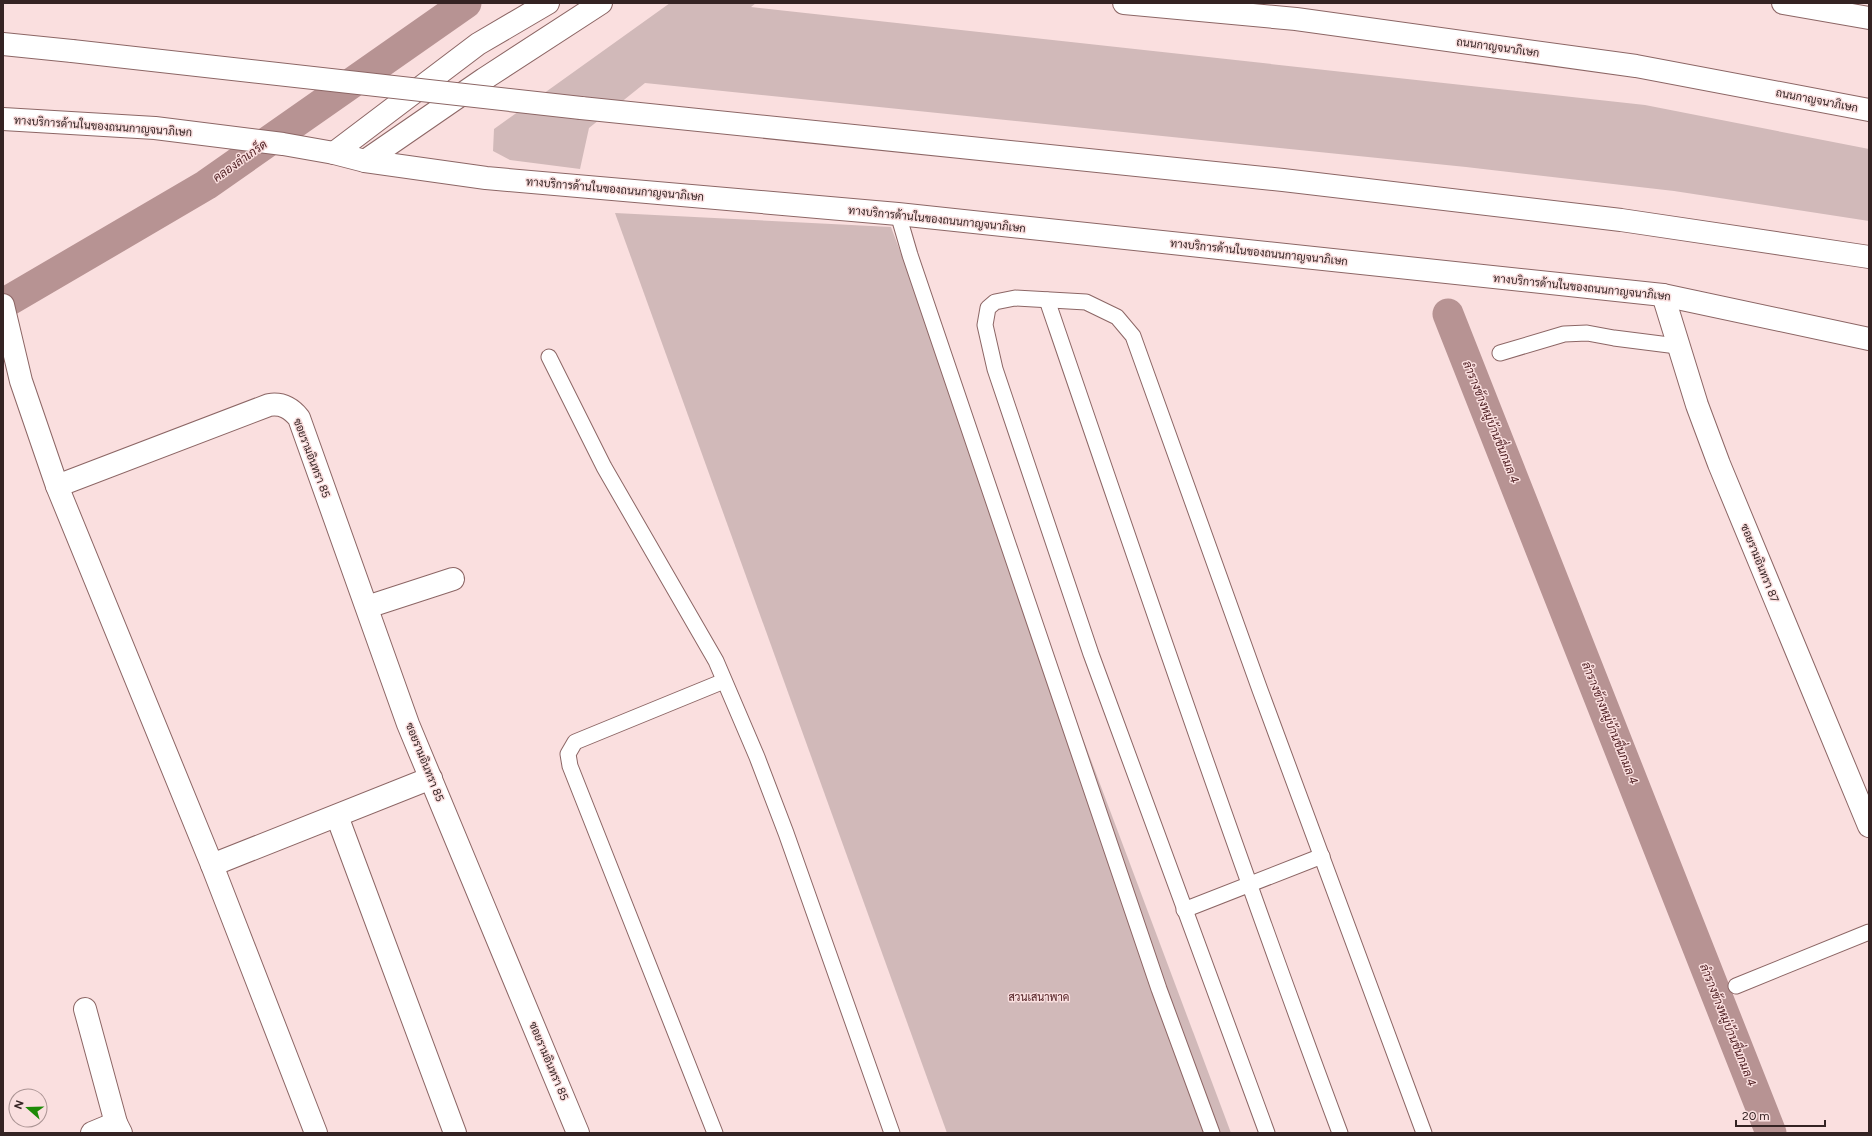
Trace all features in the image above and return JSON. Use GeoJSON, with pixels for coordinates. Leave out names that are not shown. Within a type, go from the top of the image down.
{"type":"FeatureCollection","features":[{"type":"Feature","properties":{"kind":"main road"},"geometry":{"type":"LineString","coordinates":[[334,153],[478,44],[548,3]]}},
{"type":"Feature","properties":{"kind":"main road"},"geometry":{"type":"LineString","coordinates":[[365,161],[484,79],[601,3]]}},
{"type":"Feature","properties":{"kind":"main road","name":"ถนนกาญจนาภิเษก"},"geometry":{"type":"LineString","coordinates":[[1124,3],[1296,19],[1636,66],[1869,110]]}},
{"type":"Feature","properties":{"kind":"main road"},"geometry":{"type":"LineString","coordinates":[[1783,3],[1869,18]]}},
{"type":"Feature","properties":{"kind":"main road"},"geometry":{"type":"LineString","coordinates":[[3,44],[581,108],[1298,182],[1621,220],[1869,258]]}},
{"type":"Feature","properties":{"kind":"main road","name":"ทางบริการด้านในของถนนกาญจนาภิเษก"},"geometry":{"type":"LineString","coordinates":[[3,119],[155,128],[283,144],[334,153],[365,161],[486,178],[898,214],[1663,295],[1869,338]]}},
{"type":"Feature","properties":{"kind":"main road","name":"ซอยรามอินทรา 87"},"geometry":{"type":"LineString","coordinates":[[1663,295],[1677,346],[1697,406],[1719,464],[1869,826]]}},
{"type":"Feature","properties":{"kind":"main road"},"geometry":{"type":"LineString","coordinates":[[5,309],[21,381],[57,486],[212,865],[316,1133]]}},
{"type":"Feature","properties":{"kind":"main road","name":"ซอยรามอินทรา 85"},"geometry":{"type":"LineString","coordinates":[[57,486],[268,405],[277,404],[292,410],[298,418],[408,724],[578,1133]]}},
{"type":"Feature","properties":{"kind":"main road"},"geometry":{"type":"LineString","coordinates":[[367,607],[453,578]]}},
{"type":"Feature","properties":{"kind":"main road"},"geometry":{"type":"LineString","coordinates":[[212,865],[431,778]]}},
{"type":"Feature","properties":{"kind":"main road"},"geometry":{"type":"LineString","coordinates":[[337,816],[455,1133]]}},
{"type":"Feature","properties":{"kind":"main road"},"geometry":{"type":"LineString","coordinates":[[85,1009],[118,1128],[92,1133]]}},
{"type":"Feature","properties":{"kind":"lane"},"geometry":{"type":"LineString","coordinates":[[898,214],[910,255],[1159,989],[1212,1133]]}},
{"type":"Feature","properties":{"kind":"lane"},"geometry":{"type":"LineString","coordinates":[[1267,1133],[1184,910],[1089,647],[995,369],[985,325],[988,308],[995,302],[1015,298],[1086,302],[1117,317],[1133,336],[1424,1133]]}},
{"type":"Feature","properties":{"kind":"lane"},"geometry":{"type":"LineString","coordinates":[[1047,300],[1198,742],[1340,1133]]}},
{"type":"Feature","properties":{"kind":"lane"},"geometry":{"type":"LineString","coordinates":[[1500,353],[1564,334],[1587,333],[1677,346]]}},
{"type":"Feature","properties":{"kind":"lane"},"geometry":{"type":"LineString","coordinates":[[549,357],[607,474],[716,661],[757,757],[786,833],[892,1133]]}},
{"type":"Feature","properties":{"kind":"lane"},"geometry":{"type":"LineString","coordinates":[[715,1133],[570,766],[568,754],[575,742],[724,681]]}},
{"type":"Feature","properties":{"kind":"lane"},"geometry":{"type":"LineString","coordinates":[[1184,910],[1322,856]]}},
{"type":"Feature","properties":{"kind":"lane"},"geometry":{"type":"LineString","coordinates":[[1736,986],[1869,932]]}},
{"type":"Feature","properties":{"kind":"green space"},"geometry":{"type":"Polygon","coordinates":[[[670,3],[756,3],[751,7],[1645,105],[1869,149],[1869,221],[1674,191],[1466,167],[645,83],[589,128],[580,169],[510,160],[493,151],[494,129],[670,3]]]}},
{"type":"Feature","properties":{"kind":"green space","name":"สวนเสนาพาค"},"geometry":{"type":"Polygon","coordinates":[[[615,213],[891,227],[1231,1133],[947,1133],[615,213]]]}},
{"type":"Feature","properties":{"kind":"waterway","name":"คลองลำเกร็ด"},"geometry":{"type":"LineString","coordinates":[[3,304],[206,185],[466,3]]}},
{"type":"Feature","properties":{"kind":"waterway","name":"ลำรางข้างหมู่บ้านชื่นกมล 4"},"geometry":{"type":"LineString","coordinates":[[1448,314],[1771,1133]]}}]}
